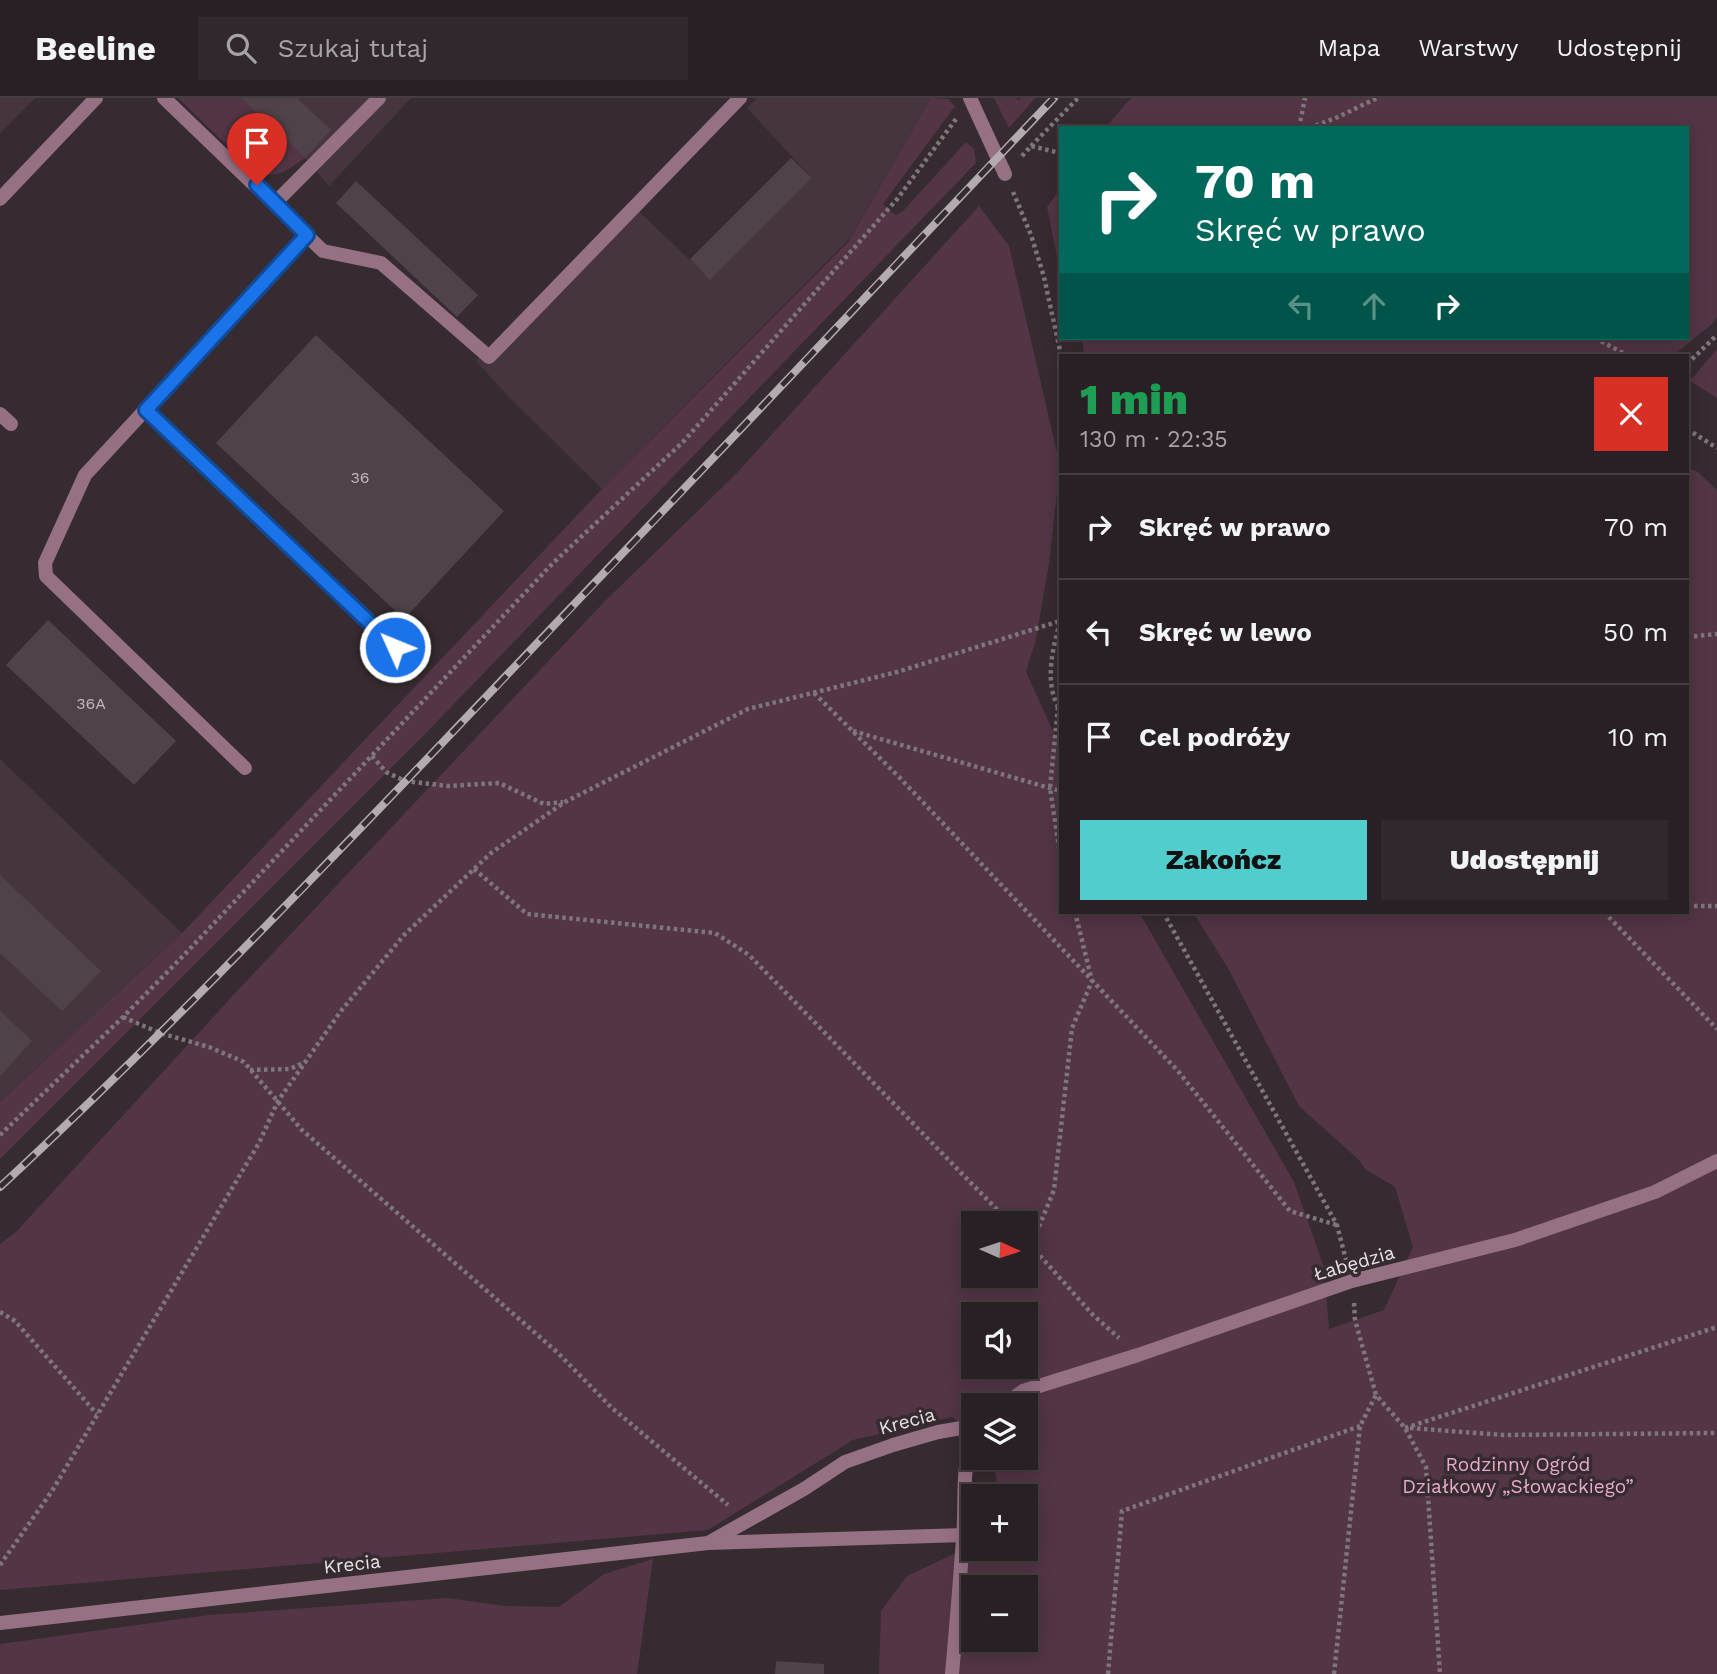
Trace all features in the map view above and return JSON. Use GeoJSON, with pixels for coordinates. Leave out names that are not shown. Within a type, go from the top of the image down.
{"type":"FeatureCollection","features":[{"type":"Feature","properties":{"kind":"street"},"geometry":{"type":"LineString","coordinates":[[0,199],[96,98]]}},
{"type":"Feature","properties":{"kind":"street"},"geometry":{"type":"LineString","coordinates":[[164,98],[323,251],[381,263],[489,357],[740,98]]}},
{"type":"Feature","properties":{"kind":"street"},"geometry":{"type":"LineString","coordinates":[[275,203],[379,98]]}},
{"type":"Feature","properties":{"kind":"street"},"geometry":{"type":"LineString","coordinates":[[970,98],[1005,174]]}},
{"type":"Feature","properties":{"kind":"street"},"geometry":{"type":"LineString","coordinates":[[245,768],[46,576],[45,563],[85,475],[307,235]]}},
{"type":"Feature","properties":{"kind":"street"},"geometry":{"type":"LineString","coordinates":[[146,410],[395,647]]}},
{"type":"Feature","properties":{"kind":"street","name":"Łabędzia"},"geometry":{"type":"LineString","coordinates":[[1020,1393],[1352,1282],[1515,1240],[1655,1192],[1717,1161]]}},
{"type":"Feature","properties":{"kind":"street","name":"Krecia"},"geometry":{"type":"LineString","coordinates":[[708,1543],[804,1489],[845,1462],[870,1451],[961,1428]]}},
{"type":"Feature","properties":{"kind":"street","name":"Krecia"},"geometry":{"type":"LineString","coordinates":[[0,1623],[708,1543],[961,1535]]}},
{"type":"Feature","properties":{"kind":"street"},"geometry":{"type":"LineString","coordinates":[[952,1674],[962,1561]]}},
{"type":"Feature","properties":{"kind":"path"},"geometry":{"type":"LineString","coordinates":[[0,1135],[123,1017],[553,564],[683,442],[898,198],[970,98]]}},
{"type":"Feature","properties":{"kind":"path"},"geometry":{"type":"LineString","coordinates":[[1061,354],[1044,277],[1031,235],[1005,174],[1078,98]]}},
{"type":"Feature","properties":{"kind":"path"},"geometry":{"type":"LineString","coordinates":[[1299,126],[1305,98]]}},
{"type":"Feature","properties":{"kind":"path"},"geometry":{"type":"LineString","coordinates":[[1314,126],[1377,98]]}},
{"type":"Feature","properties":{"kind":"path"},"geometry":{"type":"LineString","coordinates":[[1031,146],[1059,153]]}},
{"type":"Feature","properties":{"kind":"path"},"geometry":{"type":"LineString","coordinates":[[1689,362],[1717,335]]}},
{"type":"Feature","properties":{"kind":"path"},"geometry":{"type":"LineString","coordinates":[[1599,340],[1625,354]]}},
{"type":"Feature","properties":{"kind":"path"},"geometry":{"type":"LineString","coordinates":[[1689,430],[1717,448]]}},
{"type":"Feature","properties":{"kind":"path"},"geometry":{"type":"LineString","coordinates":[[0,1565],[52,1491],[259,1143],[278,1101],[341,1011],[404,935],[491,853],[565,802],[748,709],[897,672],[1059,622]]}},
{"type":"Feature","properties":{"kind":"path"},"geometry":{"type":"LineString","coordinates":[[1059,627],[1051,666],[1051,683],[1059,709],[1051,788],[1059,847]]}},
{"type":"Feature","properties":{"kind":"path"},"geometry":{"type":"LineString","coordinates":[[1689,637],[1717,634]]}},
{"type":"Feature","properties":{"kind":"path"},"geometry":{"type":"LineString","coordinates":[[813,693],[899,777],[1178,1071],[1290,1211],[1336,1225]]}},
{"type":"Feature","properties":{"kind":"path"},"geometry":{"type":"LineString","coordinates":[[852,730],[1059,791]]}},
{"type":"Feature","properties":{"kind":"path"},"geometry":{"type":"LineString","coordinates":[[372,756],[386,772],[405,781],[447,786],[499,783],[544,804],[565,802]]}},
{"type":"Feature","properties":{"kind":"path"},"geometry":{"type":"LineString","coordinates":[[474,869],[527,914],[715,933],[749,955],[998,1211]]}},
{"type":"Feature","properties":{"kind":"path"},"geometry":{"type":"LineString","coordinates":[[1689,906],[1717,906]]}},
{"type":"Feature","properties":{"kind":"path"},"geometry":{"type":"LineString","coordinates":[[1038,1229],[1054,1190],[1072,1028],[1092,981],[1075,914]]}},
{"type":"Feature","properties":{"kind":"path"},"geometry":{"type":"LineString","coordinates":[[1164,914],[1336,1225],[1352,1282],[1355,1320],[1376,1395],[1405,1428],[1426,1466],[1440,1674]]}},
{"type":"Feature","properties":{"kind":"path"},"geometry":{"type":"LineString","coordinates":[[1606,914],[1717,1029]]}},
{"type":"Feature","properties":{"kind":"path"},"geometry":{"type":"LineString","coordinates":[[123,1017],[244,1062],[302,1130],[557,1352],[612,1408],[747,1521]]}},
{"type":"Feature","properties":{"kind":"path"},"geometry":{"type":"LineString","coordinates":[[250,1070],[290,1069],[306,1061]]}},
{"type":"Feature","properties":{"kind":"path"},"geometry":{"type":"LineString","coordinates":[[1038,1254],[1093,1315],[1138,1355]]}},
{"type":"Feature","properties":{"kind":"path"},"geometry":{"type":"LineString","coordinates":[[0,1312],[15,1321],[97,1414]]}},
{"type":"Feature","properties":{"kind":"path"},"geometry":{"type":"LineString","coordinates":[[1405,1428],[1717,1327]]}},
{"type":"Feature","properties":{"kind":"path"},"geometry":{"type":"LineString","coordinates":[[1334,1674],[1360,1426],[1376,1395]]}},
{"type":"Feature","properties":{"kind":"path"},"geometry":{"type":"LineString","coordinates":[[1108,1674],[1122,1511],[1360,1426]]}},
{"type":"Feature","properties":{"kind":"path"},"geometry":{"type":"LineString","coordinates":[[1405,1428],[1503,1434],[1717,1433]]}},
{"type":"Feature","properties":{"kind":"shaded area"},"geometry":{"type":"Polygon","coordinates":[[[0,98],[35,98],[0,134],[0,98]]]}},
{"type":"Feature","properties":{"kind":"shaded area"},"geometry":{"type":"Polygon","coordinates":[[[241,98],[411,98],[329,186],[305,158],[241,98]]]}},
{"type":"Feature","properties":{"kind":"shaded area"},"geometry":{"type":"Polygon","coordinates":[[[757,98],[931,98],[850,238],[602,489],[476,361],[629,202],[710,279],[812,178],[747,108],[757,98]]]}},
{"type":"Feature","properties":{"kind":"shaded area"},"geometry":{"type":"Polygon","coordinates":[[[0,759],[182,933],[0,1102],[0,759]]]}},
{"type":"Feature","properties":{"kind":"green space"},"geometry":{"type":"Polygon","coordinates":[[[178,98],[241,98],[305,158],[280,173],[268,175],[253,170],[178,98]]]}},
{"type":"Feature","properties":{"kind":"green space"},"geometry":{"type":"Polygon","coordinates":[[[931,98],[948,99],[955,106],[883,204],[895,215],[902,212],[966,142],[974,149],[976,163],[425,734],[0,1159],[0,1102],[182,933],[602,489],[848,242],[931,98]]]}},
{"type":"Feature","properties":{"kind":"green space"},"geometry":{"type":"Polygon","coordinates":[[[994,98],[1019,100],[1035,98],[1009,128],[994,98]]]}},
{"type":"Feature","properties":{"kind":"green space"},"geometry":{"type":"Polygon","coordinates":[[[1131,98],[1717,98],[1717,317],[1675,354],[1084,354],[1082,340],[1689,340],[1689,126],[1107,126],[1131,98]]]}},
{"type":"Feature","properties":{"kind":"green space"},"geometry":{"type":"Polygon","coordinates":[[[1059,190],[1059,267],[1047,207],[1059,190]]]}},
{"type":"Feature","properties":{"kind":"green space","name":"Rodzinny Ogród Działkowy „Słowackiego”"},"geometry":{"type":"Polygon","coordinates":[[[979,206],[1009,246],[1059,461],[1049,564],[1036,639],[1026,672],[1059,744],[1059,914],[1140,914],[1294,1182],[1324,1267],[1329,1329],[1384,1310],[1413,1247],[1395,1187],[1365,1169],[1359,1160],[1299,1106],[1229,970],[1194,914],[1689,914],[1689,468],[1699,473],[1717,490],[1717,1674],[879,1674],[881,1611],[907,1576],[961,1551],[961,1561],[1038,1561],[1038,1484],[997,1484],[995,1470],[1038,1470],[1038,1393],[961,1393],[961,1424],[952,1417],[853,1440],[708,1530],[0,1590],[0,1244],[16,1232],[238,990],[606,600],[736,474],[979,206]]]}},
{"type":"Feature","properties":{"kind":"green space"},"geometry":{"type":"Polygon","coordinates":[[[1717,349],[1717,398],[1690,381],[1717,349]]]}},
{"type":"Feature","properties":{"kind":"green space"},"geometry":{"type":"Polygon","coordinates":[[[653,1559],[637,1674],[0,1674],[0,1644],[209,1615],[447,1598],[505,1606],[559,1607],[604,1574],[653,1559]]]}},
{"type":"Feature","properties":{"kind":"building"},"geometry":{"type":"Polygon","coordinates":[[[241,98],[297,98],[331,130],[305,158],[241,98]]]}},
{"type":"Feature","properties":{"kind":"building"},"geometry":{"type":"Polygon","coordinates":[[[791,158],[812,178],[710,280],[690,259],[791,158]]]}},
{"type":"Feature","properties":{"kind":"building"},"geometry":{"type":"Polygon","coordinates":[[[356,181],[478,295],[457,317],[336,203],[356,181]]]}},
{"type":"Feature","properties":{"kind":"building"},"geometry":{"type":"Polygon","coordinates":[[[316,335],[504,511],[404,619],[216,443],[316,335]]]}},
{"type":"Feature","properties":{"kind":"building"},"geometry":{"type":"Polygon","coordinates":[[[48,620],[176,741],[134,785],[6,665],[48,620]]]}},
{"type":"Feature","properties":{"kind":"building"},"geometry":{"type":"Polygon","coordinates":[[[0,875],[101,971],[62,1011],[0,953],[0,875]]]}},
{"type":"Feature","properties":{"kind":"building"},"geometry":{"type":"Polygon","coordinates":[[[0,1011],[32,1041],[0,1076],[0,1011]]]}},
{"type":"Feature","properties":{"kind":"building"},"geometry":{"type":"Polygon","coordinates":[[[776,1661],[824,1664],[824,1674],[775,1674],[776,1661]]]}},
{"type":"Feature","properties":{"kind":"railway"},"geometry":{"type":"LineString","coordinates":[[0,1187],[162,1031],[321,870],[1054,98]]}},
{"type":"Feature","properties":{"kind":"route"},"geometry":{"type":"LineString","coordinates":[[257,185],[307,235],[146,410],[395,647]]}}]}
